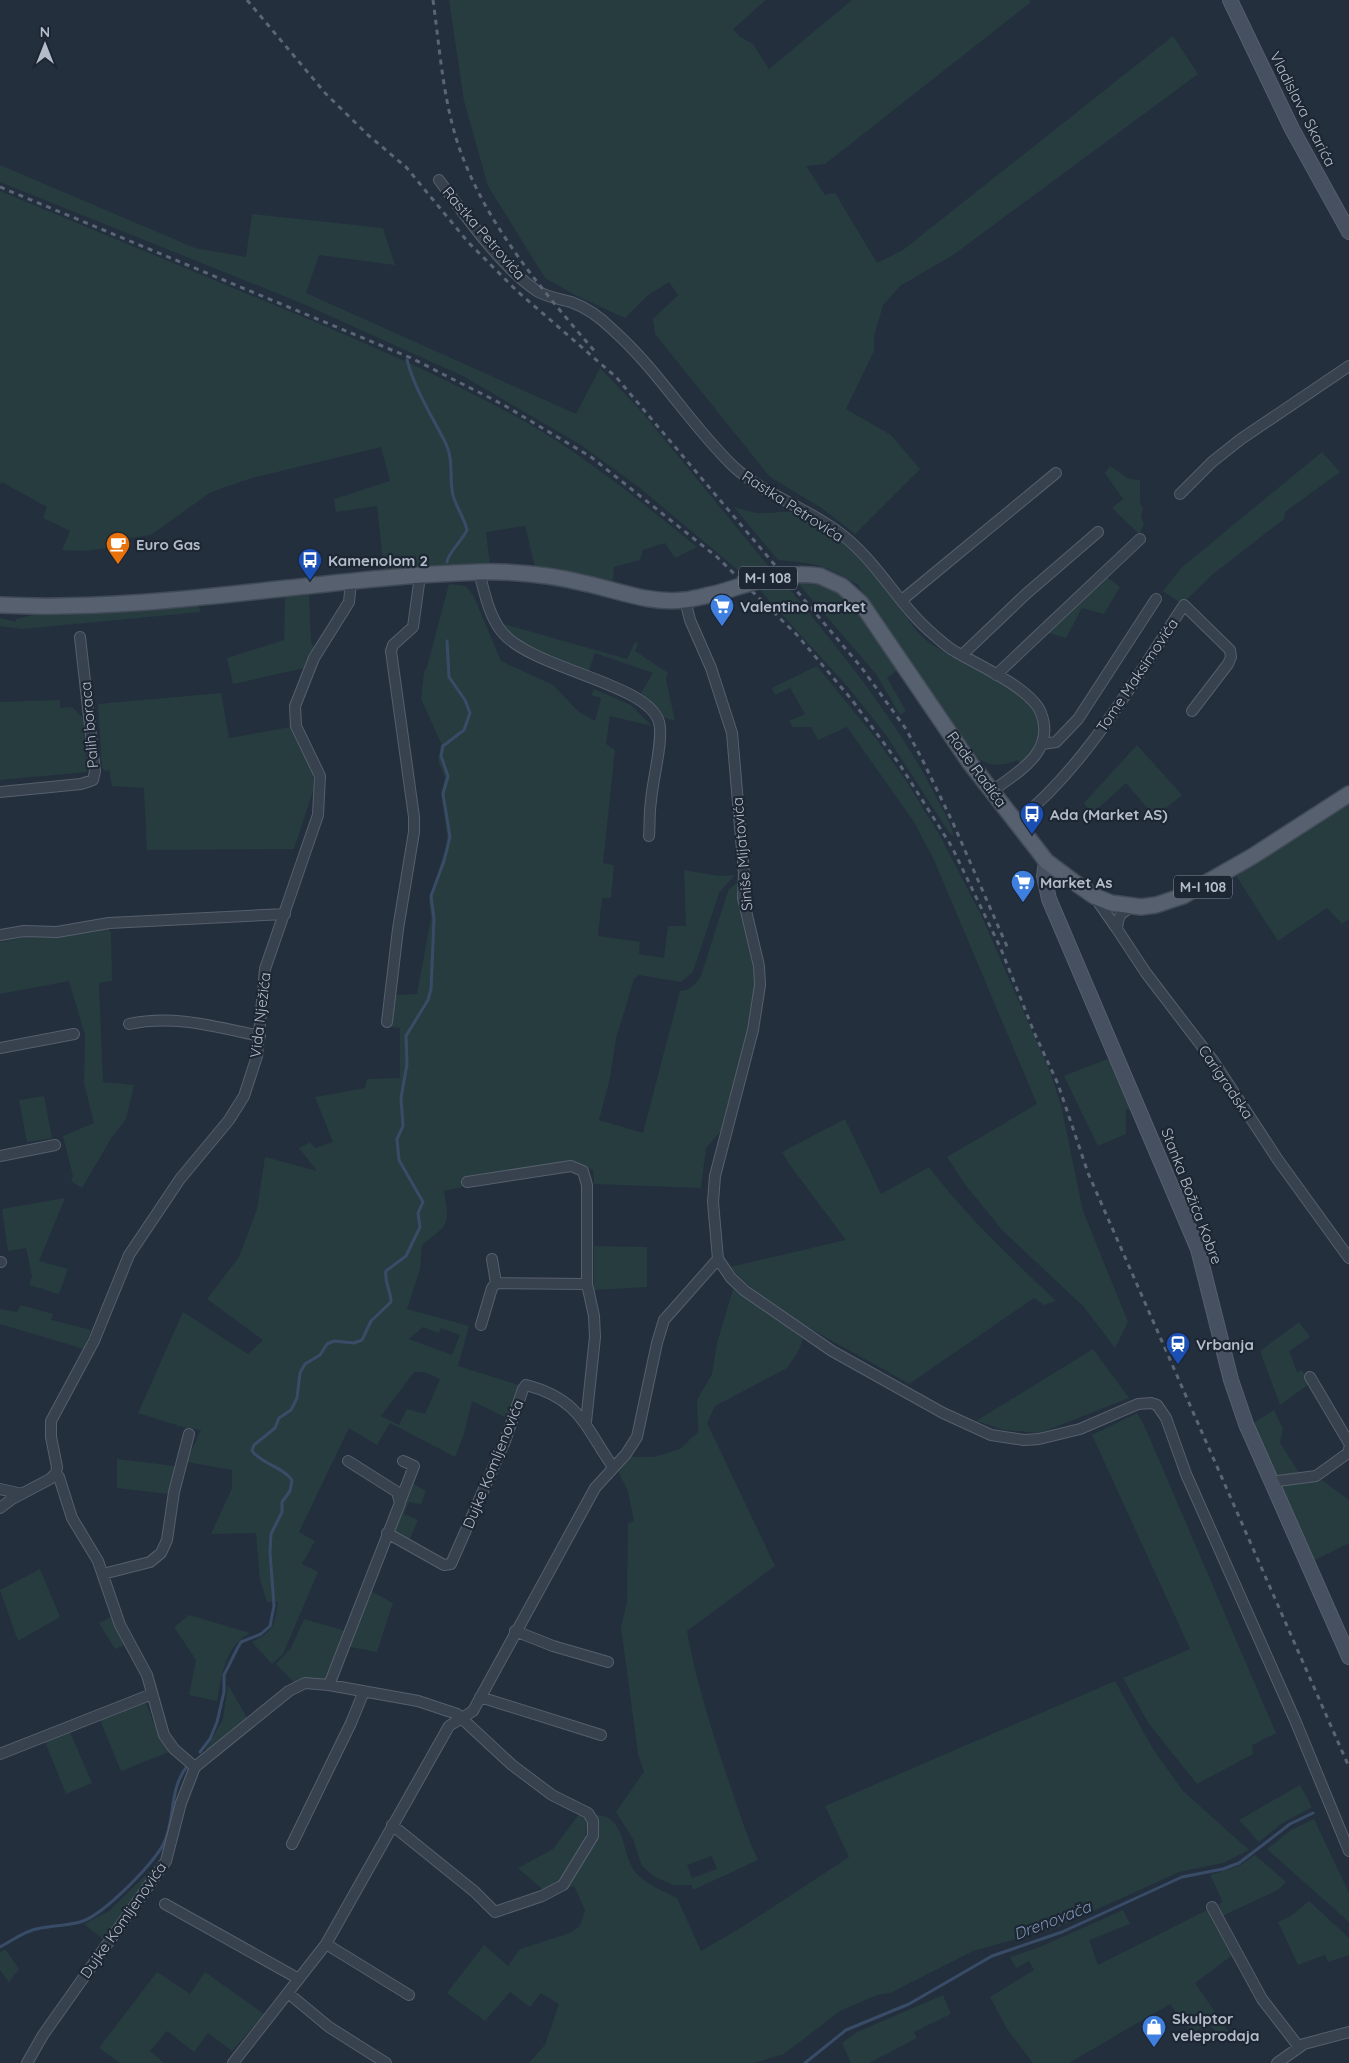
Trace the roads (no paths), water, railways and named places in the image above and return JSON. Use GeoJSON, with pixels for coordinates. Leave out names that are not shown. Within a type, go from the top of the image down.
{"type":"FeatureCollection","features":[{"type":"Feature","properties":{"kind":"main road","name":"M-I 108"},"geometry":{"type":"LineString","coordinates":[[0,604],[78,607],[138,603],[351,582],[479,572],[536,574],[563,578],[653,599],[684,600]]}},
{"type":"Feature","properties":{"kind":"main road","name":"Rade Radića"},"geometry":{"type":"LineString","coordinates":[[684,600],[797,574],[820,576],[842,586],[861,603],[970,763],[1046,861],[1094,896],[1111,903],[1130,907],[1156,905],[1202,887],[1349,794]]}},
{"type":"Feature","properties":{"kind":"street","name":"Vladislava Skarića"},"geometry":{"type":"LineString","coordinates":[[1230,0],[1292,129],[1349,232]]}},
{"type":"Feature","properties":{"kind":"street","name":"Rastka Petrovića"},"geometry":{"type":"LineString","coordinates":[[439,180],[505,262],[521,278],[539,293],[575,304],[600,318],[616,332],[703,436],[734,467],[749,480],[806,511],[842,534],[871,562],[920,623],[955,652],[996,675],[1036,705],[1044,726],[1042,744]]}},
{"type":"Feature","properties":{"kind":"street"},"geometry":{"type":"LineString","coordinates":[[1180,494],[1212,462],[1240,439],[1349,366]]}},
{"type":"Feature","properties":{"kind":"street"},"geometry":{"type":"LineString","coordinates":[[902,600],[1056,473]]}},
{"type":"Feature","properties":{"kind":"street"},"geometry":{"type":"LineString","coordinates":[[962,655],[1026,594],[1098,532]]}},
{"type":"Feature","properties":{"kind":"street"},"geometry":{"type":"LineString","coordinates":[[996,675],[1140,539]]}},
{"type":"Feature","properties":{"kind":"street"},"geometry":{"type":"LineString","coordinates":[[479,572],[494,619],[508,638],[547,662],[628,693],[646,706],[658,719],[659,735],[650,802],[649,836]]}},
{"type":"Feature","properties":{"kind":"street"},"geometry":{"type":"LineString","coordinates":[[387,1022],[398,929],[414,824],[413,801],[391,651],[392,645],[413,627],[420,576]]}},
{"type":"Feature","properties":{"kind":"street","name":"Vida Nježića"},"geometry":{"type":"LineString","coordinates":[[56,1473],[57,1462],[50,1430],[54,1412],[94,1341],[116,1284],[136,1242],[180,1179],[241,1102],[257,1056],[265,969],[318,815],[320,786],[318,770],[296,726],[295,706],[314,658],[349,602],[351,582]]}},
{"type":"Feature","properties":{"kind":"street"},"geometry":{"type":"LineString","coordinates":[[992,791],[1030,763],[1042,744],[1056,742],[1078,718],[1156,599]]}},
{"type":"Feature","properties":{"kind":"street","name":"Siniše Mijatovića"},"geometry":{"type":"LineString","coordinates":[[684,600],[690,620],[711,668],[732,733],[744,873],[744,898],[759,966],[760,985],[753,1030],[715,1176],[713,1202],[718,1259]]}},
{"type":"Feature","properties":{"kind":"street","name":"Tome Maksimovića"},"geometry":{"type":"LineString","coordinates":[[1016,822],[1049,793],[1102,728],[1184,605],[1230,650],[1231,657],[1228,664],[1192,711]]}},
{"type":"Feature","properties":{"kind":"street","name":"Palih boraca"},"geometry":{"type":"LineString","coordinates":[[0,792],[81,784],[93,780],[95,771],[80,637]]}},
{"type":"Feature","properties":{"kind":"street","name":"Stanka Božića Kobre"},"geometry":{"type":"LineString","coordinates":[[1046,861],[1044,876],[1046,889],[1198,1249],[1231,1380],[1246,1424],[1270,1482],[1349,1656]]}},
{"type":"Feature","properties":{"kind":"street"},"geometry":{"type":"LineString","coordinates":[[1046,889],[1054,880],[1070,879]]}},
{"type":"Feature","properties":{"kind":"street","name":"Carigradska"},"geometry":{"type":"LineString","coordinates":[[1094,896],[1146,973],[1214,1062],[1278,1160],[1349,1258]]}},
{"type":"Feature","properties":{"kind":"street"},"geometry":{"type":"LineString","coordinates":[[1117,930],[1118,920],[1130,907]]}},
{"type":"Feature","properties":{"kind":"street"},"geometry":{"type":"LineString","coordinates":[[0,935],[24,932],[57,932],[109,923],[285,914]]}},
{"type":"Feature","properties":{"kind":"street"},"geometry":{"type":"LineString","coordinates":[[128,1024],[147,1020],[185,1021],[260,1036]]}},
{"type":"Feature","properties":{"kind":"street"},"geometry":{"type":"LineString","coordinates":[[0,1048],[74,1034]]}},
{"type":"Feature","properties":{"kind":"street"},"geometry":{"type":"LineString","coordinates":[[0,1156],[55,1145]]}},
{"type":"Feature","properties":{"kind":"street"},"geometry":{"type":"LineString","coordinates":[[467,1182],[571,1166],[583,1171],[587,1185],[587,1284],[594,1316],[596,1337],[586,1422]]}},
{"type":"Feature","properties":{"kind":"street"},"geometry":{"type":"LineString","coordinates":[[481,1325],[492,1288],[496,1283],[492,1258]]}},
{"type":"Feature","properties":{"kind":"street"},"geometry":{"type":"LineString","coordinates":[[233,2063],[326,1944],[449,1726],[473,1711],[515,1631],[595,1488],[626,1454],[639,1431],[657,1342],[664,1320],[718,1259],[731,1278],[745,1291],[832,1351],[944,1414],[991,1435],[1024,1440],[1039,1439],[1080,1429],[1138,1404],[1151,1403],[1157,1405],[1166,1418],[1186,1474],[1291,1710],[1349,1851]]}},
{"type":"Feature","properties":{"kind":"street"},"geometry":{"type":"LineString","coordinates":[[496,1283],[587,1284]]}},
{"type":"Feature","properties":{"kind":"street"},"geometry":{"type":"LineString","coordinates":[[1310,1377],[1349,1443]]}},
{"type":"Feature","properties":{"kind":"street","name":"Dujke Komljenovića"},"geometry":{"type":"LineString","coordinates":[[387,1533],[444,1565],[451,1564],[506,1441],[526,1385],[563,1401],[586,1422],[613,1467]]}},
{"type":"Feature","properties":{"kind":"street"},"geometry":{"type":"LineString","coordinates":[[103,1574],[150,1562],[161,1553],[167,1540],[174,1492],[189,1434]]}},
{"type":"Feature","properties":{"kind":"street"},"geometry":{"type":"LineString","coordinates":[[1270,1482],[1316,1476],[1348,1453],[1349,1449]]}},
{"type":"Feature","properties":{"kind":"street"},"geometry":{"type":"LineString","coordinates":[[348,1461],[397,1492],[400,1503]]}},
{"type":"Feature","properties":{"kind":"street"},"geometry":{"type":"LineString","coordinates":[[329,1685],[414,1466],[404,1461]]}},
{"type":"Feature","properties":{"kind":"street"},"geometry":{"type":"LineString","coordinates":[[0,1508],[50,1479],[56,1473],[72,1518],[93,1551],[103,1574],[116,1616],[145,1670],[157,1716],[168,1742],[195,1767]]}},
{"type":"Feature","properties":{"kind":"street"},"geometry":{"type":"LineString","coordinates":[[0,1489],[22,1494]]}},
{"type":"Feature","properties":{"kind":"street"},"geometry":{"type":"LineString","coordinates":[[515,1631],[553,1646],[608,1662]]}},
{"type":"Feature","properties":{"kind":"street","name":"Dujke Komljenovića"},"geometry":{"type":"LineString","coordinates":[[27,2063],[43,2035],[166,1861],[181,1803],[195,1767],[289,1691],[305,1684],[329,1685],[426,1703],[457,1714],[512,1765],[552,1795],[585,1811],[591,1817],[594,1827],[593,1836],[572,1874],[563,1884],[554,1890],[494,1912],[475,1892],[392,1825]]}},
{"type":"Feature","properties":{"kind":"street"},"geometry":{"type":"LineString","coordinates":[[292,1844],[351,1724],[364,1691]]}},
{"type":"Feature","properties":{"kind":"street"},"geometry":{"type":"LineString","coordinates":[[0,1754],[152,1694]]}},
{"type":"Feature","properties":{"kind":"street"},"geometry":{"type":"LineString","coordinates":[[480,1697],[602,1735]]}},
{"type":"Feature","properties":{"kind":"street"},"geometry":{"type":"LineString","coordinates":[[165,1904],[299,1979]]}},
{"type":"Feature","properties":{"kind":"street"},"geometry":{"type":"LineString","coordinates":[[1212,1908],[1262,1999],[1299,2047]]}},
{"type":"Feature","properties":{"kind":"street"},"geometry":{"type":"LineString","coordinates":[[326,1944],[409,1995]]}},
{"type":"Feature","properties":{"kind":"street"},"geometry":{"type":"LineString","coordinates":[[288,1993],[329,2026],[386,2063]]}},
{"type":"Feature","properties":{"kind":"street"},"geometry":{"type":"LineString","coordinates":[[1277,2063],[1311,2041],[1349,2032]]}},
{"type":"Feature","properties":{"kind":"waterway"},"geometry":{"type":"LineString","coordinates":[[407,360],[419,392],[448,449],[453,495],[467,530],[449,555],[447,562]]}},
{"type":"Feature","properties":{"kind":"waterway"},"geometry":{"type":"LineString","coordinates":[[200,1752],[210,1739],[217,1722],[224,1692],[224,1675],[237,1649],[241,1642],[261,1634],[270,1626],[274,1606],[270,1552],[271,1534],[282,1512],[282,1502],[290,1491],[292,1480],[288,1475],[256,1456],[252,1451],[254,1445],[275,1428],[279,1418],[291,1410],[297,1398],[300,1373],[305,1364],[320,1355],[327,1344],[334,1341],[354,1343],[362,1340],[371,1321],[391,1302],[386,1271],[406,1256],[420,1227],[418,1213],[423,1202],[399,1160],[397,1139],[403,1126],[401,1098],[407,1064],[406,1036],[428,1000],[431,989],[434,919],[431,896],[444,861],[450,837],[443,794],[448,776],[441,756],[443,746],[464,730],[470,713],[465,700],[449,677],[447,641]]}},
{"type":"Feature","properties":{"kind":"waterway"},"geometry":{"type":"LineString","coordinates":[[0,1947],[35,1929],[83,1921],[103,1909],[127,1888],[149,1865],[163,1845],[170,1826],[177,1784],[188,1765]]}},
{"type":"Feature","properties":{"kind":"waterway","name":"Drenovača"},"geometry":{"type":"LineString","coordinates":[[805,2063],[846,2030],[909,2004],[992,1956],[1062,1932],[1182,1877],[1223,1869],[1239,1863],[1290,1824],[1313,1813]]}},
{"type":"Feature","properties":{"kind":"railway"},"geometry":{"type":"LineString","coordinates":[[247,0],[326,94],[368,135],[406,167],[468,242],[517,291],[616,377],[861,667],[906,729],[922,759],[953,823],[1009,951]]}},
{"type":"Feature","properties":{"kind":"railway"},"geometry":{"type":"LineString","coordinates":[[433,0],[443,76],[454,132],[472,179],[486,206],[519,258],[597,354]]}},
{"type":"Feature","properties":{"kind":"railway"},"geometry":{"type":"LineString","coordinates":[[0,187],[411,358],[502,404],[591,457],[717,557],[797,635],[852,700],[900,765],[952,847],[1001,949],[1034,1032],[1058,1084],[1088,1173],[1349,1767]]}},
{"type":"Feature","properties":{"kind":"place","name":"Euro Gas"},"geometry":{"type":"Point","coordinates":[118,565]}},
{"type":"Feature","properties":{"kind":"place","name":"Kamenolom 2"},"geometry":{"type":"Point","coordinates":[310,581]}},
{"type":"Feature","properties":{"kind":"place","name":"Valentino market"},"geometry":{"type":"Point","coordinates":[722,627]}},
{"type":"Feature","properties":{"kind":"place","name":"Ada (Market AS)"},"geometry":{"type":"Point","coordinates":[1032,835]}},
{"type":"Feature","properties":{"kind":"place","name":"Market As"},"geometry":{"type":"Point","coordinates":[1023,903]}},
{"type":"Feature","properties":{"kind":"place","name":"Vrbanja"},"geometry":{"type":"Point","coordinates":[1178,1365]}},
{"type":"Feature","properties":{"kind":"place","name":"Skulptor veleprodaja"},"geometry":{"type":"Point","coordinates":[1154,2048]}}]}
